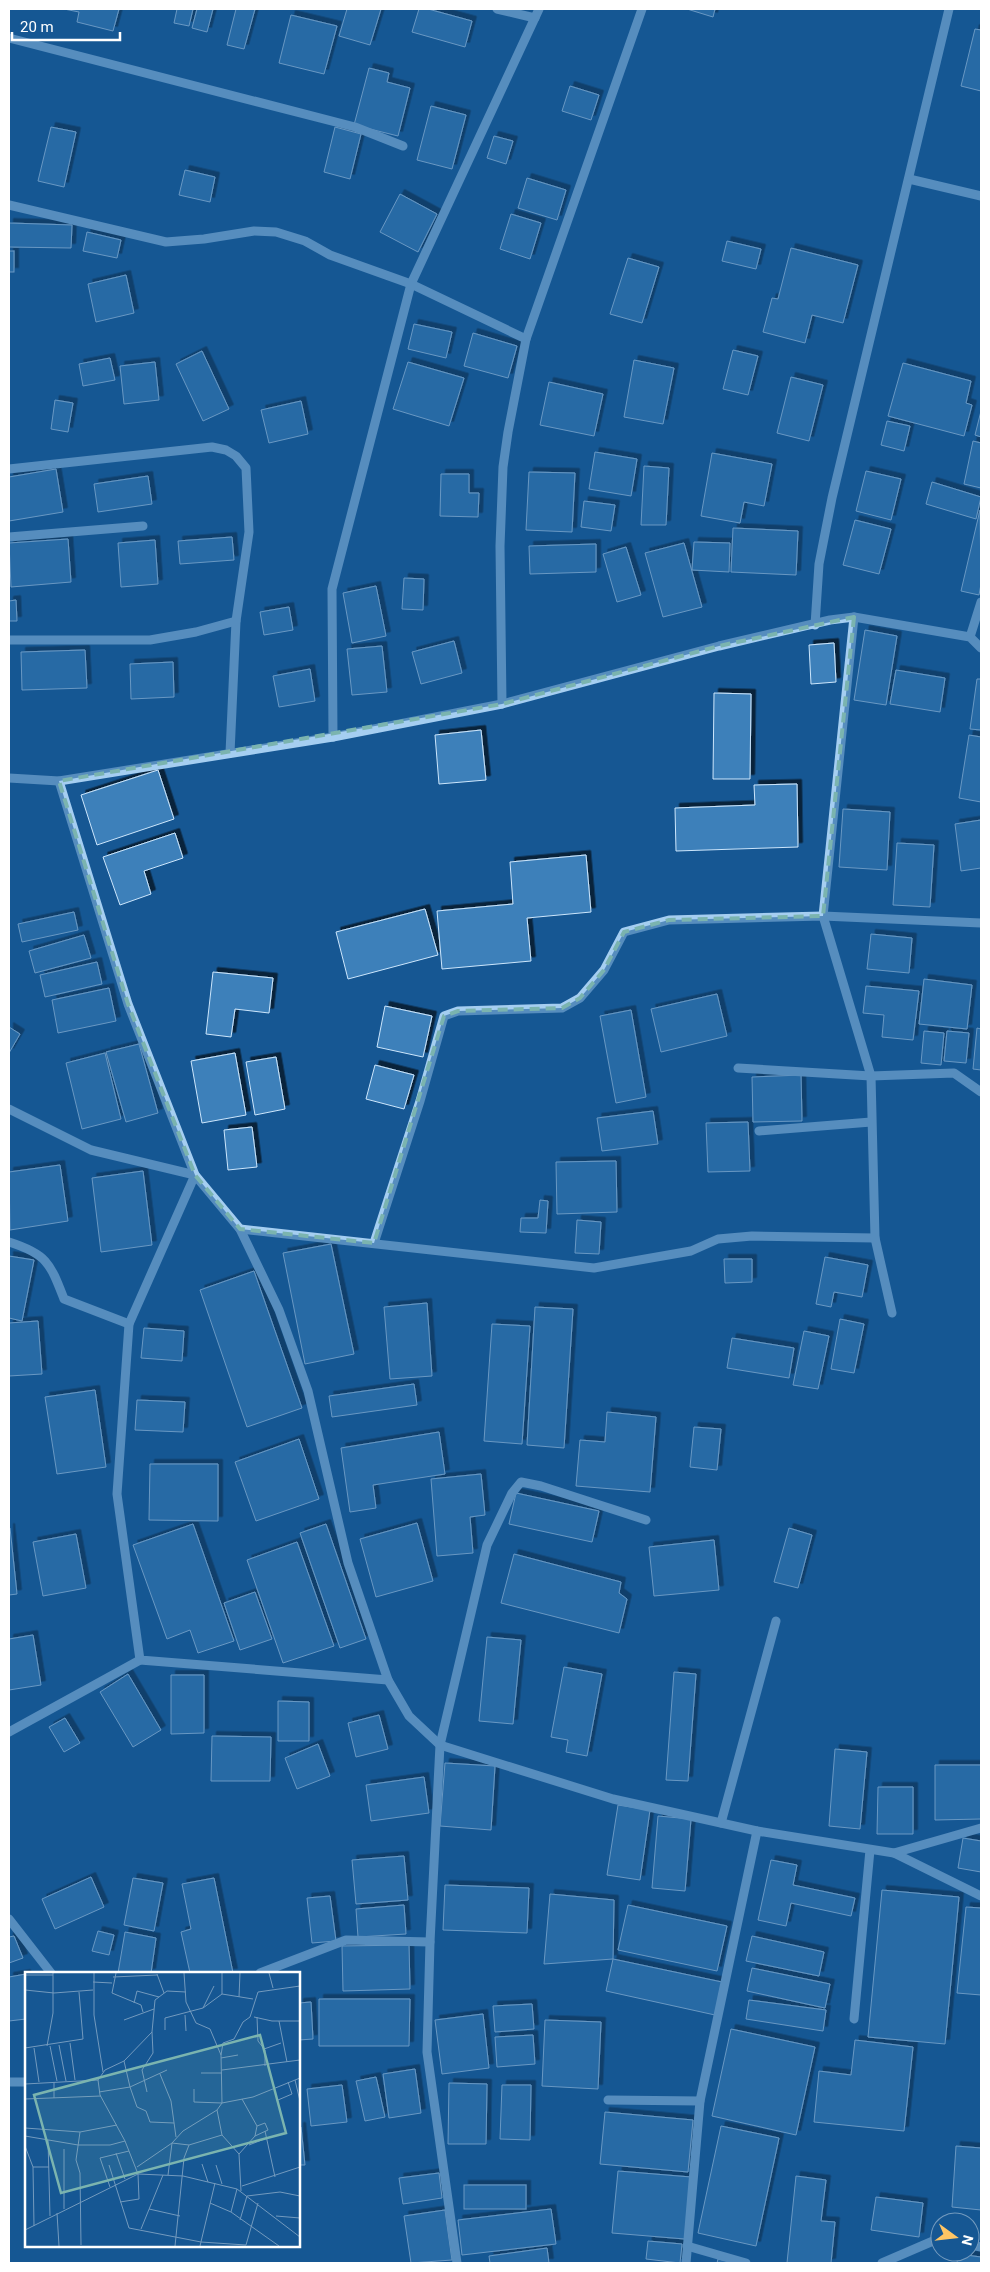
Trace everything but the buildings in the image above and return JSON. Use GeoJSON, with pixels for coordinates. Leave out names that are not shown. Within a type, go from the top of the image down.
{"type":"FeatureCollection","features":[{"type":"Feature","properties":{"kind":"street"},"geometry":{"type":"LineString","coordinates":[[497,9],[534,18]]}},
{"type":"Feature","properties":{"kind":"street"},"geometry":{"type":"LineString","coordinates":[[334,737],[332,589],[411,284],[539,9]]}},
{"type":"Feature","properties":{"kind":"street"},"geometry":{"type":"LineString","coordinates":[[502,704],[500,546],[503,467],[526,339],[642,9]]}},
{"type":"Feature","properties":{"kind":"street"},"geometry":{"type":"LineString","coordinates":[[815,625],[819,564],[832,498],[948,9]]}},
{"type":"Feature","properties":{"kind":"street"},"geometry":{"type":"LineString","coordinates":[[9,38],[355,127],[403,146]]}},
{"type":"Feature","properties":{"kind":"street"},"geometry":{"type":"LineString","coordinates":[[909,179],[981,196]]}},
{"type":"Feature","properties":{"kind":"street"},"geometry":{"type":"LineString","coordinates":[[9,205],[166,242],[204,240],[254,231],[276,232],[305,241],[330,255],[411,284],[526,339]]}},
{"type":"Feature","properties":{"kind":"street"},"geometry":{"type":"LineString","coordinates":[[9,469],[212,447],[226,450],[236,456],[246,468],[249,532],[236,620],[230,753]]}},
{"type":"Feature","properties":{"kind":"street"},"geometry":{"type":"LineString","coordinates":[[9,537],[143,526]]}},
{"type":"Feature","properties":{"kind":"street"},"geometry":{"type":"LineString","coordinates":[[970,637],[981,602]]}},
{"type":"Feature","properties":{"kind":"street"},"geometry":{"type":"LineString","coordinates":[[854,617],[823,916],[871,1076],[875,1238],[892,1313]]}},
{"type":"Feature","properties":{"kind":"street"},"geometry":{"type":"LineString","coordinates":[[9,778],[59,781],[334,737],[502,704],[719,646],[854,617],[970,637],[981,648]]}},
{"type":"Feature","properties":{"kind":"street"},"geometry":{"type":"LineString","coordinates":[[9,640],[150,640],[196,632],[236,620]]}},
{"type":"Feature","properties":{"kind":"street"},"geometry":{"type":"LineString","coordinates":[[59,781],[128,1004],[195,1176],[240,1229],[279,1310],[308,1391],[348,1563],[388,1680],[409,1716],[440,1745],[612,1798],[757,1832],[894,1853],[981,1896]]}},
{"type":"Feature","properties":{"kind":"street"},"geometry":{"type":"LineString","coordinates":[[374,1243],[420,1101],[444,1016],[458,1011],[562,1008],[580,998],[604,970],[624,932],[668,920],[823,916],[981,924]]}},
{"type":"Feature","properties":{"kind":"street"},"geometry":{"type":"LineString","coordinates":[[738,1068],[871,1076],[954,1073],[981,1092]]}},
{"type":"Feature","properties":{"kind":"street"},"geometry":{"type":"LineString","coordinates":[[9,1109],[91,1150],[195,1176]]}},
{"type":"Feature","properties":{"kind":"street"},"geometry":{"type":"LineString","coordinates":[[759,1131],[871,1122]]}},
{"type":"Feature","properties":{"kind":"street"},"geometry":{"type":"LineString","coordinates":[[140,1660],[117,1494],[129,1324],[195,1176]]}},
{"type":"Feature","properties":{"kind":"street"},"geometry":{"type":"LineString","coordinates":[[240,1229],[594,1268],[691,1251],[718,1239],[752,1236],[875,1238]]}},
{"type":"Feature","properties":{"kind":"street"},"geometry":{"type":"LineString","coordinates":[[9,1242],[25,1247],[47,1260],[52,1267],[64,1298],[129,1324]]}},
{"type":"Feature","properties":{"kind":"street"},"geometry":{"type":"LineString","coordinates":[[457,2263],[427,2052],[430,1942],[440,1745],[487,1545],[512,1492],[520,1482],[541,1486],[646,1520]]}},
{"type":"Feature","properties":{"kind":"street"},"geometry":{"type":"LineString","coordinates":[[721,1823],[776,1621]]}},
{"type":"Feature","properties":{"kind":"street"},"geometry":{"type":"LineString","coordinates":[[9,1732],[140,1660],[388,1680]]}},
{"type":"Feature","properties":{"kind":"street"},"geometry":{"type":"LineString","coordinates":[[894,1853],[981,1828]]}},
{"type":"Feature","properties":{"kind":"street"},"geometry":{"type":"LineString","coordinates":[[686,2263],[700,2101],[757,1832]]}},
{"type":"Feature","properties":{"kind":"street"},"geometry":{"type":"LineString","coordinates":[[854,2019],[870,1850]]}},
{"type":"Feature","properties":{"kind":"street"},"geometry":{"type":"LineString","coordinates":[[9,1919],[50,1972]]}},
{"type":"Feature","properties":{"kind":"street"},"geometry":{"type":"LineString","coordinates":[[263,1972],[346,1940],[430,1942]]}},
{"type":"Feature","properties":{"kind":"street"},"geometry":{"type":"LineString","coordinates":[[9,2082],[25,2082]]}},
{"type":"Feature","properties":{"kind":"street"},"geometry":{"type":"LineString","coordinates":[[608,2100],[700,2101]]}},
{"type":"Feature","properties":{"kind":"street"},"geometry":{"type":"LineString","coordinates":[[882,2263],[930,2242]]}},
{"type":"Feature","properties":{"kind":"street"},"geometry":{"type":"LineString","coordinates":[[687,2246],[746,2263]]}},
{"type":"Feature","properties":{"kind":"highlighted area"},"geometry":{"type":"Polygon","coordinates":[[[854,617],[823,916],[669,920],[624,932],[604,970],[580,998],[562,1008],[458,1011],[444,1016],[374,1243],[240,1229],[195,1175],[128,1004],[59,781],[502,704],[719,646],[854,617]]]}}]}
